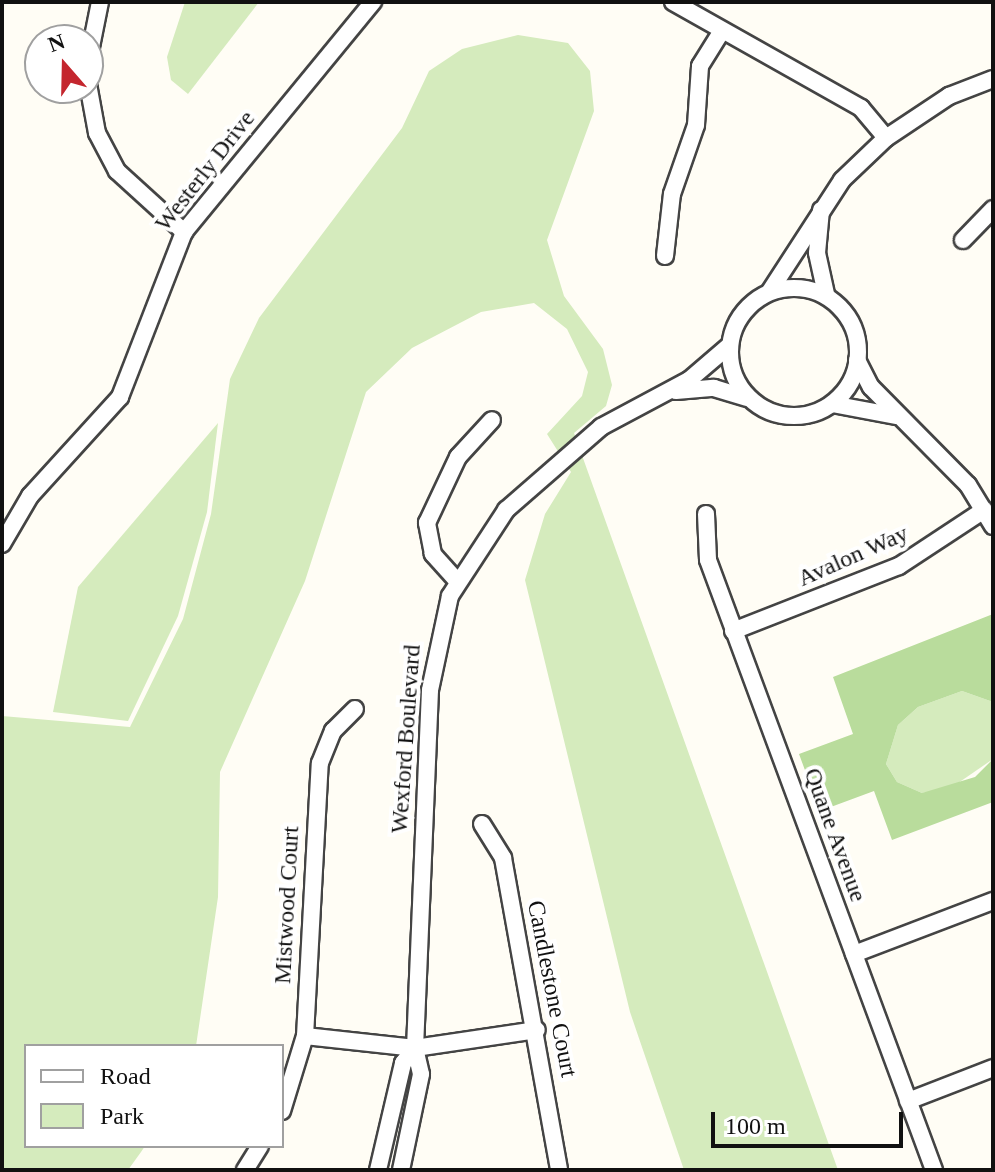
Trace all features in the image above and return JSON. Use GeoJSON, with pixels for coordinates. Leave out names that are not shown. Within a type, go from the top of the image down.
{"type":"FeatureCollection","features":[{"type":"Feature","properties":{"kind":"street"},"geometry":{"type":"LineString","coordinates":[[96,24],[100,2]]}},
{"type":"Feature","properties":{"kind":"street","name":"Westerly Drive"},"geometry":{"type":"LineString","coordinates":[[2,544],[30,496],[120,397],[184,232],[373,2]]}},
{"type":"Feature","properties":{"kind":"street"},"geometry":{"type":"LineString","coordinates":[[673,2],[721,32],[861,108],[886,138]]}},
{"type":"Feature","properties":{"kind":"street"},"geometry":{"type":"LineString","coordinates":[[665,256],[672,194],[696,125],[700,66],[721,32]]}},
{"type":"Feature","properties":{"kind":"street"},"geometry":{"type":"LineString","coordinates":[[898,417],[832,404],[784,416],[749,398],[733,372],[730,345],[740,317],[770,291],[821,209],[886,138],[949,96],[993,79]]}},
{"type":"Feature","properties":{"kind":"street"},"geometry":{"type":"LineString","coordinates":[[92,104],[97,133],[117,171],[184,232]]}},
{"type":"Feature","properties":{"kind":"street"},"geometry":{"type":"LineString","coordinates":[[821,209],[817,253],[826,294],[851,323],[857,360],[898,417],[945,458],[993,526]]}},
{"type":"Feature","properties":{"kind":"street"},"geometry":{"type":"LineString","coordinates":[[963,240],[993,209]]}},
{"type":"Feature","properties":{"kind":"street"},"geometry":{"type":"LineString","coordinates":[[770,291],[793,286],[826,294]]}},
{"type":"Feature","properties":{"kind":"street","name":"Wexford Boulevard"},"geometry":{"type":"LineString","coordinates":[[401,1170],[419,1106],[415,1048],[430,690],[436,639],[458,582],[517,500],[601,427],[667,393],[730,345]]}},
{"type":"Feature","properties":{"kind":"street"},"geometry":{"type":"LineString","coordinates":[[832,404],[857,360]]}},
{"type":"Feature","properties":{"kind":"street","name":"Wexford Boulevard"},"geometry":{"type":"LineString","coordinates":[[667,393],[714,388],[749,398]]}},
{"type":"Feature","properties":{"kind":"street"},"geometry":{"type":"LineString","coordinates":[[458,582],[433,554],[427,523],[458,457],[492,420]]}},
{"type":"Feature","properties":{"kind":"street","name":"Avalon Way"},"geometry":{"type":"LineString","coordinates":[[733,631],[899,566],[984,510]]}},
{"type":"Feature","properties":{"kind":"street","name":"Quane Avenue"},"geometry":{"type":"LineString","coordinates":[[706,514],[708,560],[934,1170]]}},
{"type":"Feature","properties":{"kind":"street","name":"Mistwood Court"},"geometry":{"type":"LineString","coordinates":[[284,1104],[305,1036],[320,763],[333,731],[355,709]]}},
{"type":"Feature","properties":{"kind":"street","name":"Candlestone Court"},"geometry":{"type":"LineString","coordinates":[[482,824],[503,858],[537,1030],[559,1170]]}},
{"type":"Feature","properties":{"kind":"street"},"geometry":{"type":"LineString","coordinates":[[854,954],[993,901]]}},
{"type":"Feature","properties":{"kind":"street"},"geometry":{"type":"LineString","coordinates":[[305,1036],[415,1048],[537,1030]]}},
{"type":"Feature","properties":{"kind":"street","name":"Wexford Boulevard"},"geometry":{"type":"LineString","coordinates":[[378,1170],[403,1063],[415,1048]]}},
{"type":"Feature","properties":{"kind":"street"},"geometry":{"type":"LineString","coordinates":[[908,1101],[993,1068]]}},
{"type":"Feature","properties":{"kind":"street"},"geometry":{"type":"LineString","coordinates":[[245,1170],[259,1148]]}},
{"type":"Feature","properties":{"kind":"green space"},"geometry":{"type":"Polygon","coordinates":[[[185,2],[259,2],[188,94],[171,80],[167,57],[185,2]]]}},
{"type":"Feature","properties":{"kind":"green space"},"geometry":{"type":"Polygon","coordinates":[[[518,35],[568,43],[590,71],[594,111],[547,240],[564,296],[603,349],[612,385],[606,406],[574,433],[838,1170],[684,1170],[630,1012],[525,580],[545,514],[571,472],[547,434],[582,396],[588,372],[567,329],[534,303],[481,312],[412,348],[366,392],[305,581],[220,772],[218,897],[196,1044],[24,1044],[24,1148],[144,1148],[128,1170],[2,1170],[2,716],[130,727],[183,619],[211,514],[230,379],[259,318],[402,128],[429,71],[462,49],[518,35]]]}},
{"type":"Feature","properties":{"kind":"green space"},"geometry":{"type":"Polygon","coordinates":[[[218,423],[207,512],[178,616],[128,721],[53,712],[78,587],[218,423]]]}},
{"type":"Feature","properties":{"kind":"green space"},"geometry":{"type":"Polygon","coordinates":[[[993,614],[993,702],[962,691],[918,707],[898,725],[886,764],[897,782],[922,793],[975,777],[993,759],[993,802],[892,840],[874,791],[820,811],[799,754],[853,734],[833,677],[993,614]]]}},
{"type":"Feature","properties":{"kind":"green space"},"geometry":{"type":"Polygon","coordinates":[[[962,691],[993,702],[993,759],[948,790],[922,793],[897,782],[886,764],[898,725],[918,707],[962,691]]]}}]}
